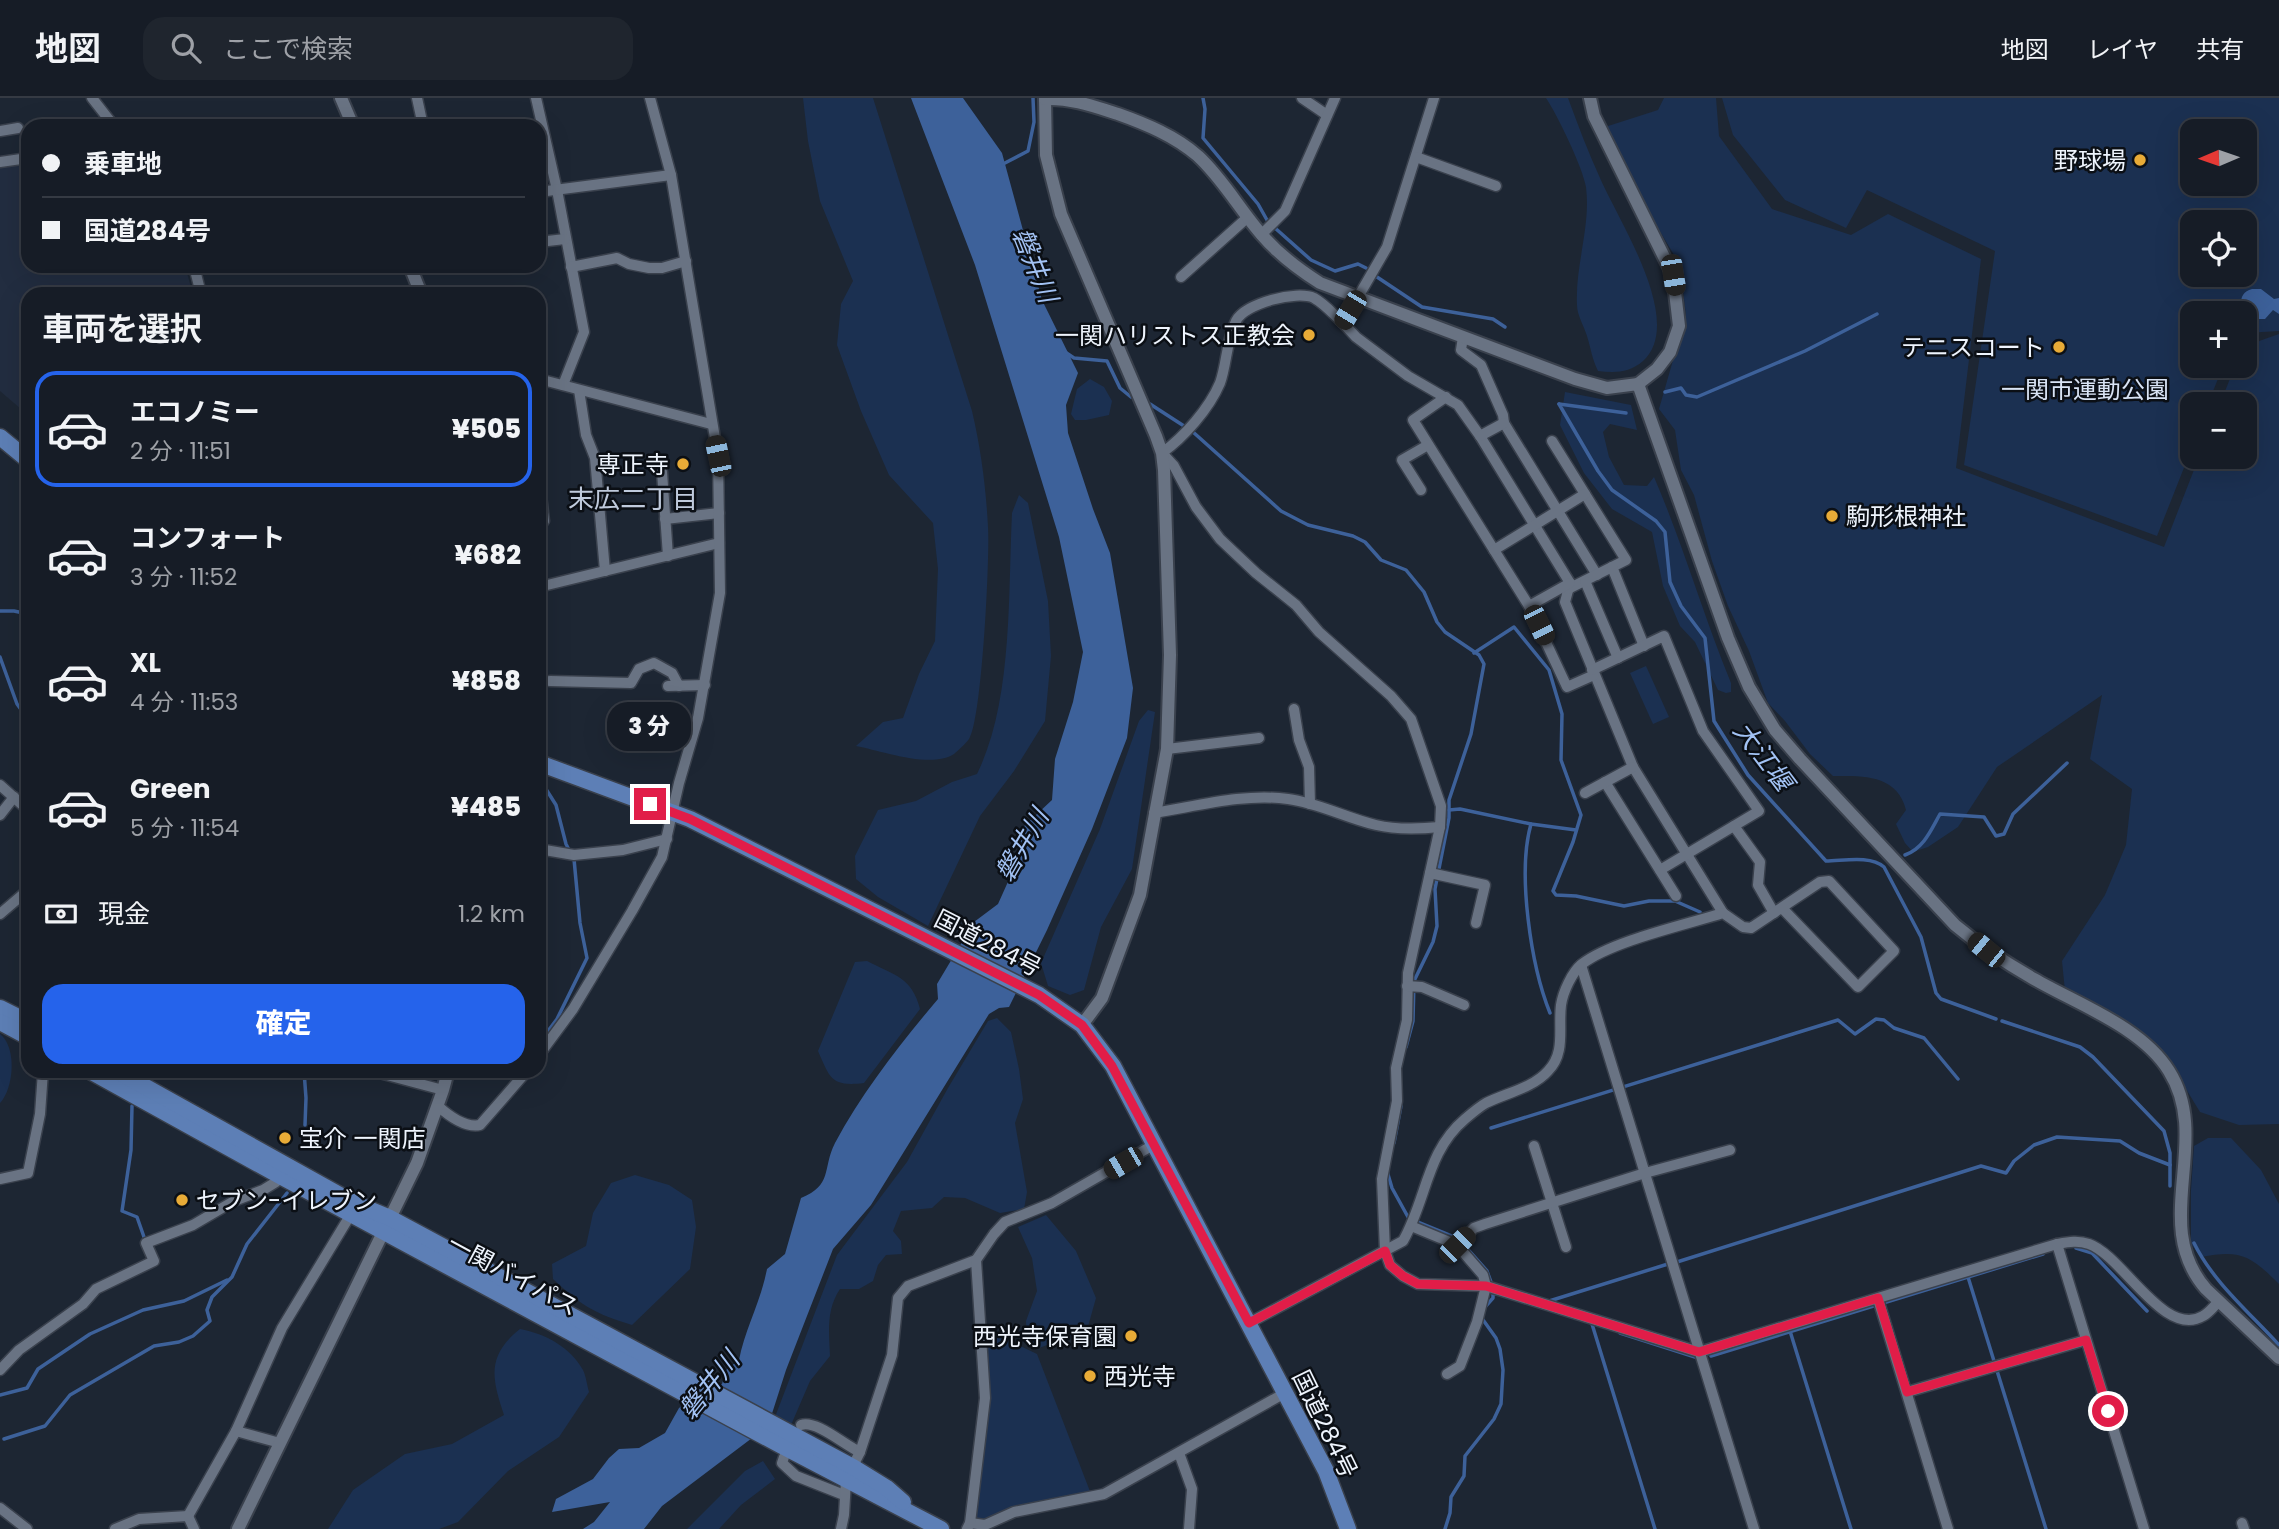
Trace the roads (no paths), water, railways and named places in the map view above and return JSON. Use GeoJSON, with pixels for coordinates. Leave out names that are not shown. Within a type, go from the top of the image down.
{"type":"FeatureCollection","features":[{"type":"Feature","properties":{"kind":"highway"},"geometry":{"type":"LineString","coordinates":[[0,437],[21,454]]}},
{"type":"Feature","properties":{"kind":"highway","name":"国道284号"},"geometry":{"type":"LineString","coordinates":[[546,766],[690,819],[1039,995],[1082,1025],[1112,1066],[1155,1144],[1326,1471],[1348,1529]]}},
{"type":"Feature","properties":{"kind":"highway"},"geometry":{"type":"LineString","coordinates":[[0,1008],[21,1018]]}},
{"type":"Feature","properties":{"kind":"highway"},"geometry":{"type":"LineString","coordinates":[[0,1023],[21,1034]]}},
{"type":"Feature","properties":{"kind":"highway","name":"一関バイパス"},"geometry":{"type":"LineString","coordinates":[[103,1078],[351,1214],[387,1225]]}},
{"type":"Feature","properties":{"kind":"highway","name":"一関バイパス"},"geometry":{"type":"LineString","coordinates":[[129,1078],[387,1225],[850,1473],[916,1517],[941,1529]]}},
{"type":"Feature","properties":{"kind":"street"},"geometry":{"type":"LineString","coordinates":[[92,98],[108,119]]}},
{"type":"Feature","properties":{"kind":"street"},"geometry":{"type":"LineString","coordinates":[[341,98],[350,119]]}},
{"type":"Feature","properties":{"kind":"street"},"geometry":{"type":"LineString","coordinates":[[417,98],[422,119]]}},
{"type":"Feature","properties":{"kind":"street"},"geometry":{"type":"LineString","coordinates":[[536,98],[541,119]]}},
{"type":"Feature","properties":{"kind":"street"},"geometry":{"type":"LineString","coordinates":[[546,1046],[573,1009],[662,857],[705,685],[720,593],[718,456],[671,175],[650,98]]}},
{"type":"Feature","properties":{"kind":"street"},"geometry":{"type":"LineString","coordinates":[[1590,98],[1600,128],[1673,275],[1679,326],[1670,352],[1657,369],[1637,384],[1607,388],[1575,379],[1320,283],[1287,262],[1261,235],[1216,176],[1183,144],[1136,120],[1083,102],[1045,98],[1046,155],[1061,214],[1162,453],[1174,466],[1196,507],[1220,539],[1296,605],[1319,632],[1391,696],[1411,719],[1441,806],[1440,827],[1408,973],[1407,1020],[1396,1068],[1397,1101],[1382,1179],[1385,1251],[1390,1265],[1418,1284],[1486,1286],[1699,1352],[2073,1241],[2093,1245],[2107,1255],[2153,1301],[2179,1320],[2204,1315],[2219,1301]]}},
{"type":"Feature","properties":{"kind":"street"},"geometry":{"type":"LineString","coordinates":[[1302,98],[1327,115]]}},
{"type":"Feature","properties":{"kind":"street"},"geometry":{"type":"LineString","coordinates":[[1261,235],[1285,211],[1335,98]]}},
{"type":"Feature","properties":{"kind":"street"},"geometry":{"type":"LineString","coordinates":[[1343,323],[1387,247],[1434,98]]}},
{"type":"Feature","properties":{"kind":"street"},"geometry":{"type":"LineString","coordinates":[[0,131],[18,128]]}},
{"type":"Feature","properties":{"kind":"street"},"geometry":{"type":"LineString","coordinates":[[546,142],[584,332],[563,386]]}},
{"type":"Feature","properties":{"kind":"street"},"geometry":{"type":"LineString","coordinates":[[1416,157],[1496,186]]}},
{"type":"Feature","properties":{"kind":"street"},"geometry":{"type":"LineString","coordinates":[[0,162],[21,159]]}},
{"type":"Feature","properties":{"kind":"street"},"geometry":{"type":"LineString","coordinates":[[546,191],[671,175]]}},
{"type":"Feature","properties":{"kind":"street"},"geometry":{"type":"LineString","coordinates":[[1181,277],[1248,217]]}},
{"type":"Feature","properties":{"kind":"street"},"geometry":{"type":"LineString","coordinates":[[546,241],[565,239]]}},
{"type":"Feature","properties":{"kind":"street"},"geometry":{"type":"LineString","coordinates":[[571,267],[617,258],[629,264],[649,268],[662,268],[686,261]]}},
{"type":"Feature","properties":{"kind":"street"},"geometry":{"type":"LineString","coordinates":[[1162,453],[1173,445],[1208,405],[1220,382],[1226,346],[1237,317],[1262,302],[1300,296],[1313,298],[1356,337],[1408,376],[1458,405],[1480,436],[1569,586],[1565,602],[1633,766],[1723,913],[1743,927],[1751,928],[1778,911],[1820,882],[1829,881],[1894,951],[1858,987],[1778,911],[1758,885],[1760,862],[1734,826]]}},
{"type":"Feature","properties":{"kind":"street"},"geometry":{"type":"LineString","coordinates":[[1463,337],[1461,350],[1481,365],[1504,423],[1597,575]]}},
{"type":"Feature","properties":{"kind":"street"},"geometry":{"type":"LineString","coordinates":[[546,381],[711,424]]}},
{"type":"Feature","properties":{"kind":"street"},"geometry":{"type":"LineString","coordinates":[[1637,384],[1728,638],[1749,687],[1775,730],[1955,925],[1986,950],[2124,1028],[2150,1048],[2169,1070],[2181,1094],[2186,1126],[2181,1214],[2183,1248],[2196,1277],[2279,1358]]}},
{"type":"Feature","properties":{"kind":"street"},"geometry":{"type":"LineString","coordinates":[[579,390],[586,435],[595,458],[605,571]]}},
{"type":"Feature","properties":{"kind":"street"},"geometry":{"type":"LineString","coordinates":[[1446,397],[1413,420],[1529,606],[1567,687],[1664,636],[1703,731],[1759,811],[1660,870]]}},
{"type":"Feature","properties":{"kind":"street"},"geometry":{"type":"LineString","coordinates":[[1480,436],[1504,423]]}},
{"type":"Feature","properties":{"kind":"street"},"geometry":{"type":"LineString","coordinates":[[1529,606],[1626,560],[1552,441]]}},
{"type":"Feature","properties":{"kind":"street"},"geometry":{"type":"LineString","coordinates":[[1422,490],[1402,460],[1428,445]]}},
{"type":"Feature","properties":{"kind":"street"},"geometry":{"type":"LineString","coordinates":[[1082,1025],[1102,998],[1140,895],[1167,749],[1170,655],[1162,453]]}},
{"type":"Feature","properties":{"kind":"street"},"geometry":{"type":"LineString","coordinates":[[662,472],[668,556]]}},
{"type":"Feature","properties":{"kind":"street"},"geometry":{"type":"LineString","coordinates":[[1493,550],[1585,494]]}},
{"type":"Feature","properties":{"kind":"street"},"geometry":{"type":"LineString","coordinates":[[665,519],[719,513]]}},
{"type":"Feature","properties":{"kind":"street"},"geometry":{"type":"LineString","coordinates":[[546,585],[719,543]]}},
{"type":"Feature","properties":{"kind":"street"},"geometry":{"type":"LineString","coordinates":[[1612,567],[1644,646]]}},
{"type":"Feature","properties":{"kind":"street"},"geometry":{"type":"LineString","coordinates":[[1585,581],[1618,658]]}},
{"type":"Feature","properties":{"kind":"street"},"geometry":{"type":"LineString","coordinates":[[550,681],[631,683],[639,669],[654,663],[672,673],[673,686],[705,685]]}},
{"type":"Feature","properties":{"kind":"street"},"geometry":{"type":"LineString","coordinates":[[1294,709],[1298,740],[1309,767],[1310,804]]}},
{"type":"Feature","properties":{"kind":"street"},"geometry":{"type":"LineString","coordinates":[[1167,749],[1259,738]]}},
{"type":"Feature","properties":{"kind":"street"},"geometry":{"type":"LineString","coordinates":[[1585,793],[1633,766]]}},
{"type":"Feature","properties":{"kind":"street"},"geometry":{"type":"LineString","coordinates":[[1605,782],[1675,896]]}},
{"type":"Feature","properties":{"kind":"street"},"geometry":{"type":"LineString","coordinates":[[0,785],[21,804]]}},
{"type":"Feature","properties":{"kind":"street"},"geometry":{"type":"LineString","coordinates":[[0,816],[14,797]]}},
{"type":"Feature","properties":{"kind":"street"},"geometry":{"type":"LineString","coordinates":[[1154,813],[1255,797],[1288,799],[1310,804],[1376,825],[1413,829],[1440,827]]}},
{"type":"Feature","properties":{"kind":"street"},"geometry":{"type":"LineString","coordinates":[[546,850],[574,855],[623,850],[667,839]]}},
{"type":"Feature","properties":{"kind":"street"},"geometry":{"type":"LineString","coordinates":[[1430,873],[1485,886],[1476,923]]}},
{"type":"Feature","properties":{"kind":"street"},"geometry":{"type":"LineString","coordinates":[[0,914],[21,896]]}},
{"type":"Feature","properties":{"kind":"street"},"geometry":{"type":"LineString","coordinates":[[1249,1323],[1403,1241],[1411,1226],[1433,1161],[1447,1137],[1484,1104],[1531,1083],[1549,1071],[1560,1050],[1562,994],[1581,965],[1610,948],[1723,913]]}},
{"type":"Feature","properties":{"kind":"street"},"geometry":{"type":"LineString","coordinates":[[1581,965],[1754,1529]]}},
{"type":"Feature","properties":{"kind":"street"},"geometry":{"type":"LineString","coordinates":[[1408,986],[1422,987],[1464,1005]]}},
{"type":"Feature","properties":{"kind":"street"},"geometry":{"type":"LineString","coordinates":[[0,1179],[28,1173],[40,1114],[43,1078]]}},
{"type":"Feature","properties":{"kind":"street"},"geometry":{"type":"LineString","coordinates":[[398,1078],[443,1090]]}},
{"type":"Feature","properties":{"kind":"street"},"geometry":{"type":"LineString","coordinates":[[238,1529],[417,1163],[446,1078]]}},
{"type":"Feature","properties":{"kind":"street"},"geometry":{"type":"LineString","coordinates":[[438,1106],[472,1127],[480,1125],[521,1078]]}},
{"type":"Feature","properties":{"kind":"street"},"geometry":{"type":"LineString","coordinates":[[841,1529],[850,1473],[892,1355],[898,1298],[908,1286],[976,1260],[1005,1222],[1052,1203],[1155,1144]]}},
{"type":"Feature","properties":{"kind":"street"},"geometry":{"type":"LineString","coordinates":[[1534,1146],[1566,1247]]}},
{"type":"Feature","properties":{"kind":"street"},"geometry":{"type":"LineString","coordinates":[[1457,1245],[1474,1228],[1730,1150]]}},
{"type":"Feature","properties":{"kind":"street"},"geometry":{"type":"LineString","coordinates":[[0,1370],[19,1350],[83,1304],[96,1289],[154,1261],[146,1243],[193,1225],[234,1201],[263,1190],[280,1176]]}},
{"type":"Feature","properties":{"kind":"street"},"geometry":{"type":"LineString","coordinates":[[188,1516],[236,1431],[282,1328],[351,1214]]}},
{"type":"Feature","properties":{"kind":"street"},"geometry":{"type":"LineString","coordinates":[[1411,1226],[1457,1245],[1483,1275],[1486,1286],[1460,1366],[1447,1374]]}},
{"type":"Feature","properties":{"kind":"street"},"geometry":{"type":"LineString","coordinates":[[2057,1244],[2144,1529]]}},
{"type":"Feature","properties":{"kind":"street"},"geometry":{"type":"LineString","coordinates":[[976,1260],[985,1398],[968,1526],[985,1525],[1014,1512],[1104,1494],[1285,1393]]}},
{"type":"Feature","properties":{"kind":"street"},"geometry":{"type":"LineString","coordinates":[[1878,1298],[1948,1529]]}},
{"type":"Feature","properties":{"kind":"street"},"geometry":{"type":"LineString","coordinates":[[1907,1392],[2086,1340]]}},
{"type":"Feature","properties":{"kind":"street"},"geometry":{"type":"LineString","coordinates":[[789,1440],[807,1423],[820,1428],[850,1473]]}},
{"type":"Feature","properties":{"kind":"street"},"geometry":{"type":"LineString","coordinates":[[236,1431],[280,1443]]}},
{"type":"Feature","properties":{"kind":"street"},"geometry":{"type":"LineString","coordinates":[[1179,1454],[1192,1489],[1189,1529]]}},
{"type":"Feature","properties":{"kind":"street"},"geometry":{"type":"LineString","coordinates":[[0,1508],[27,1529]]}},
{"type":"Feature","properties":{"kind":"street"},"geometry":{"type":"LineString","coordinates":[[115,1529],[139,1519],[188,1516]]}},
{"type":"Feature","properties":{"kind":"street"},"geometry":{"type":"LineString","coordinates":[[188,1516],[194,1529]]}},
{"type":"Feature","properties":{"kind":"water","name":"磐井川"},"geometry":{"type":"Polygon","coordinates":[[[911,98],[963,98],[1002,153],[1042,300],[1078,373],[1066,405],[1068,433],[1110,553],[1133,688],[1127,738],[1092,829],[1009,1007],[999,1008],[989,1014],[871,1205],[833,1249],[786,1370],[768,1426],[662,1506],[644,1529],[583,1529],[594,1522],[610,1502],[552,1512],[556,1499],[593,1479],[619,1449],[639,1448],[665,1433],[679,1408],[702,1391],[722,1384],[726,1370],[739,1360],[767,1269],[785,1254],[801,1198],[818,1188],[835,1143],[870,1086],[938,999],[937,984],[974,922],[998,904],[1020,855],[1022,828],[1052,800],[1055,759],[1073,702],[1083,652],[1059,537],[975,265],[911,98]]]}},
{"type":"Feature","properties":{"kind":"water"},"geometry":{"type":"Polygon","coordinates":[[[2261,289],[2274,299],[2279,298],[2279,314],[2273,310],[2265,319],[2257,319],[2257,301],[2241,301],[2247,291],[2261,289]]]}},
{"type":"Feature","properties":{"kind":"waterway","name":"大江堰"},"geometry":{"type":"LineString","coordinates":[[1003,164],[1028,151],[1034,122],[1033,98]]}},
{"type":"Feature","properties":{"kind":"waterway","name":"大江堰"},"geometry":{"type":"LineString","coordinates":[[1203,98],[1203,138],[1258,204],[1267,220]]}},
{"type":"Feature","properties":{"kind":"waterway","name":"大江堰"},"geometry":{"type":"LineString","coordinates":[[1275,228],[1311,260],[1335,271],[1358,264],[1366,268]]}},
{"type":"Feature","properties":{"kind":"waterway","name":"大江堰"},"geometry":{"type":"LineString","coordinates":[[1377,277],[1422,307],[1493,319],[1505,327]]}},
{"type":"Feature","properties":{"kind":"waterway"},"geometry":{"type":"LineString","coordinates":[[1665,392],[1681,388],[1686,395],[1697,397],[1805,351],[1877,314]]}},
{"type":"Feature","properties":{"kind":"waterway"},"geometry":{"type":"LineString","coordinates":[[1065,352],[1074,358],[1107,361],[1120,388],[1131,397]]}},
{"type":"Feature","properties":{"kind":"waterway"},"geometry":{"type":"LineString","coordinates":[[1150,404],[1184,426]]}},
{"type":"Feature","properties":{"kind":"waterway","name":"大江堰"},"geometry":{"type":"LineString","coordinates":[[1559,404],[1612,490],[1656,521],[1665,532],[1670,582],[1681,606],[1705,638],[1714,721],[1748,775],[1826,861],[1864,860],[1884,867],[1921,937],[1936,993],[1941,999],[1996,1019]]}},
{"type":"Feature","properties":{"kind":"waterway"},"geometry":{"type":"LineString","coordinates":[[1559,404],[1626,413]]}},
{"type":"Feature","properties":{"kind":"waterway"},"geometry":{"type":"LineString","coordinates":[[1193,432],[1281,511],[1308,525],[1353,536],[1365,542],[1381,560],[1406,570],[1424,592],[1437,622],[1445,632],[1479,655],[1484,664],[1471,734],[1449,800],[1449,818],[1435,889],[1437,926],[1433,942],[1414,981],[1413,1021],[1406,1047]]}},
{"type":"Feature","properties":{"kind":"waterway"},"geometry":{"type":"LineString","coordinates":[[0,611],[21,612]]}},
{"type":"Feature","properties":{"kind":"waterway"},"geometry":{"type":"LineString","coordinates":[[1474,653],[1514,627],[1549,670],[1562,714],[1561,760],[1581,815],[1553,891],[1556,895],[1576,896],[1624,906],[1649,901],[1675,901],[1700,912]]}},
{"type":"Feature","properties":{"kind":"waterway"},"geometry":{"type":"LineString","coordinates":[[0,657],[21,709]]}},
{"type":"Feature","properties":{"kind":"waterway"},"geometry":{"type":"LineString","coordinates":[[1905,855],[1922,843],[1940,814],[1984,817],[1996,836],[2004,834],[2013,814],[2067,763]]}},
{"type":"Feature","properties":{"kind":"waterway"},"geometry":{"type":"LineString","coordinates":[[546,789],[556,805],[570,852]]}},
{"type":"Feature","properties":{"kind":"waterway"},"geometry":{"type":"LineString","coordinates":[[1449,810],[1460,809],[1531,824],[1576,830]]}},
{"type":"Feature","properties":{"kind":"waterway"},"geometry":{"type":"LineString","coordinates":[[1531,824],[1525,868],[1528,919],[1537,971],[1550,1013]]}},
{"type":"Feature","properties":{"kind":"waterway"},"geometry":{"type":"LineString","coordinates":[[548,1031],[557,1019],[587,958],[580,923],[574,859]]}},
{"type":"Feature","properties":{"kind":"waterway"},"geometry":{"type":"LineString","coordinates":[[1491,1128],[1838,1020],[1855,1034],[1876,1019],[1924,1038],[1958,1079]]}},
{"type":"Feature","properties":{"kind":"waterway","name":"大江堰"},"geometry":{"type":"LineString","coordinates":[[2002,1021],[2080,1047],[2093,1057],[2164,1131],[2170,1153],[2170,1186]]}},
{"type":"Feature","properties":{"kind":"waterway"},"geometry":{"type":"LineString","coordinates":[[305,1078],[305,1125]]}},
{"type":"Feature","properties":{"kind":"waterway"},"geometry":{"type":"LineString","coordinates":[[132,1106],[131,1150],[122,1211],[137,1217],[144,1237]]}},
{"type":"Feature","properties":{"kind":"waterway"},"geometry":{"type":"LineString","coordinates":[[1394,1143],[1401,1106]]}},
{"type":"Feature","properties":{"kind":"waterway"},"geometry":{"type":"LineString","coordinates":[[1677,1262],[1981,1166],[2006,1173],[2014,1161],[2034,1145],[2057,1137],[2120,1141],[2139,1153],[2170,1165]]}},
{"type":"Feature","properties":{"kind":"waterway"},"geometry":{"type":"LineString","coordinates":[[1387,1171],[1392,1188],[1408,1217]]}},
{"type":"Feature","properties":{"kind":"waterway"},"geometry":{"type":"LineString","coordinates":[[4,1439],[45,1426],[70,1395],[154,1346],[179,1342],[193,1336],[210,1321],[207,1310],[212,1297],[232,1277],[247,1244],[287,1193]]}},
{"type":"Feature","properties":{"kind":"waterway"},"geometry":{"type":"LineString","coordinates":[[1418,1222],[1457,1238]]}},
{"type":"Feature","properties":{"kind":"waterway","name":"大江堰"},"geometry":{"type":"LineString","coordinates":[[2194,1243],[2211,1271],[2279,1345]]}},
{"type":"Feature","properties":{"kind":"waterway"},"geometry":{"type":"LineString","coordinates":[[1463,1244],[1487,1271],[1491,1282]]}},
{"type":"Feature","properties":{"kind":"waterway"},"geometry":{"type":"LineString","coordinates":[[2076,1248],[2092,1253],[2147,1311]]}},
{"type":"Feature","properties":{"kind":"waterway"},"geometry":{"type":"LineString","coordinates":[[1711,1356],[2043,1254]]}},
{"type":"Feature","properties":{"kind":"waterway"},"geometry":{"type":"LineString","coordinates":[[1546,1302],[1668,1264]]}},
{"type":"Feature","properties":{"kind":"waterway"},"geometry":{"type":"LineString","coordinates":[[1968,1277],[2046,1529]]}},
{"type":"Feature","properties":{"kind":"waterway"},"geometry":{"type":"LineString","coordinates":[[0,1395],[27,1388],[38,1369],[90,1334],[143,1310],[184,1301],[227,1280]]}},
{"type":"Feature","properties":{"kind":"waterway"},"geometry":{"type":"LineString","coordinates":[[1485,1307],[1493,1298],[1493,1293],[1496,1294]]}},
{"type":"Feature","properties":{"kind":"waterway"},"geometry":{"type":"LineString","coordinates":[[1445,1529],[1451,1497],[1464,1476],[1465,1456],[1494,1419],[1501,1404],[1503,1370],[1500,1349],[1496,1338],[1481,1317]]}},
{"type":"Feature","properties":{"kind":"waterway"},"geometry":{"type":"LineString","coordinates":[[1592,1324],[1655,1529]]}},
{"type":"Feature","properties":{"kind":"waterway"},"geometry":{"type":"LineString","coordinates":[[1790,1331],[1851,1529]]}},
{"type":"Feature","properties":{"kind":"waterway"},"geometry":{"type":"LineString","coordinates":[[1620,1333],[1695,1357]]}},
{"type":"Feature","properties":{"kind":"place","name":"野球場"},"geometry":{"type":"Point","coordinates":[2140,160]}},
{"type":"Feature","properties":{"kind":"place","name":"一関ハリストス正教会"},"geometry":{"type":"Point","coordinates":[1309,335]}},
{"type":"Feature","properties":{"kind":"place","name":"テニスコート"},"geometry":{"type":"Point","coordinates":[2059,347]}},
{"type":"Feature","properties":{"kind":"place","name":"専正寺"},"geometry":{"type":"Point","coordinates":[683,464]}},
{"type":"Feature","properties":{"kind":"place","name":"駒形根神社"},"geometry":{"type":"Point","coordinates":[1832,516]}},
{"type":"Feature","properties":{"kind":"place","name":"宝介 一関店"},"geometry":{"type":"Point","coordinates":[285,1138]}},
{"type":"Feature","properties":{"kind":"place","name":"セブン-イレブン"},"geometry":{"type":"Point","coordinates":[182,1200]}},
{"type":"Feature","properties":{"kind":"place","name":"西光寺保育園"},"geometry":{"type":"Point","coordinates":[1131,1336]}},
{"type":"Feature","properties":{"kind":"place","name":"西光寺"},"geometry":{"type":"Point","coordinates":[1090,1376]}},
{"type":"Feature","properties":{"kind":"district","name":"末広二丁目"},"geometry":{"type":"Point","coordinates":[633,499]}},
{"type":"Feature","properties":{"kind":"park label","name":"一関市運動公園"},"geometry":{"type":"Point","coordinates":[2085,389]}}]}
